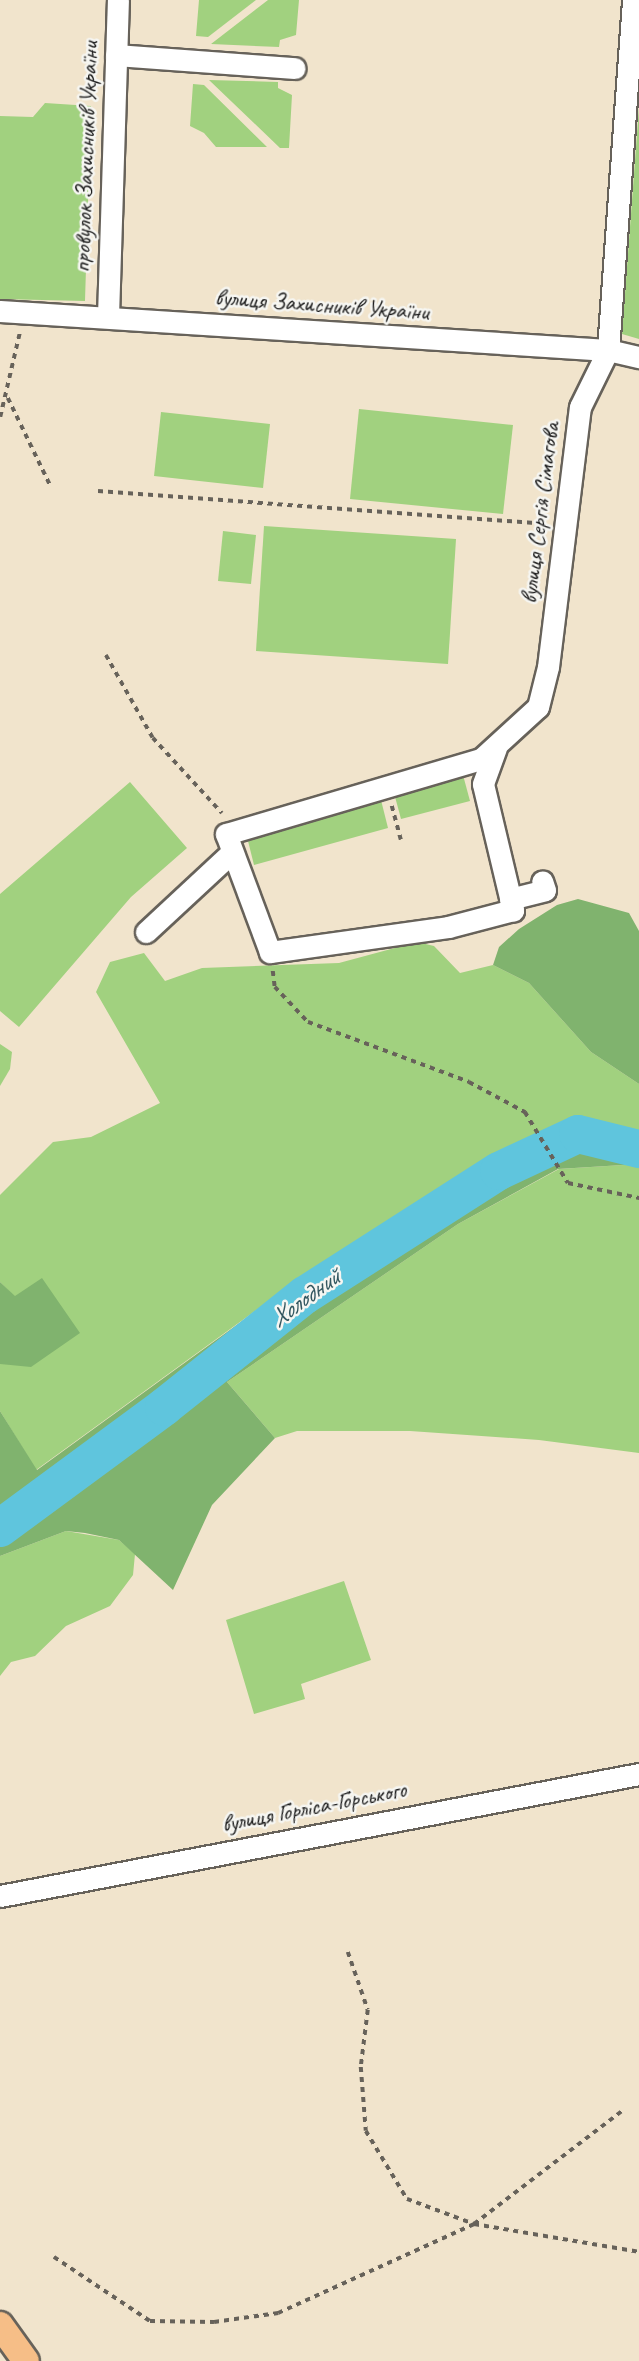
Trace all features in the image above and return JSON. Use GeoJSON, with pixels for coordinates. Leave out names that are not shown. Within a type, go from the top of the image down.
{"type":"FeatureCollection","features":[{"type":"Feature","properties":{"kind":"main road"},"geometry":{"type":"LineString","coordinates":[[0,2325],[26,2361]]}},
{"type":"Feature","properties":{"kind":"street","name":"провулок Захисників України"},"geometry":{"type":"LineString","coordinates":[[108,316],[118,0]]}},
{"type":"Feature","properties":{"kind":"street","name":"вулиця Сергія Сімагова"},"geometry":{"type":"LineString","coordinates":[[237,830],[481,759],[538,707],[548,667],[580,407],[608,350],[635,51],[633,0]]}},
{"type":"Feature","properties":{"kind":"street"},"geometry":{"type":"LineString","coordinates":[[116,55],[295,68]]}},
{"type":"Feature","properties":{"kind":"street","name":"вулиця Захисників України"},"geometry":{"type":"LineString","coordinates":[[0,312],[108,316],[608,350],[639,357]]}},
{"type":"Feature","properties":{"kind":"street"},"geometry":{"type":"LineString","coordinates":[[237,830],[226,834],[270,952],[448,927],[513,910],[527,889],[482,784],[496,747]]}},
{"type":"Feature","properties":{"kind":"street"},"geometry":{"type":"LineString","coordinates":[[146,932],[232,852]]}},
{"type":"Feature","properties":{"kind":"street","name":"вулиця Горліса-Горського"},"geometry":{"type":"LineString","coordinates":[[0,1896],[639,1774]]}},
{"type":"Feature","properties":{"kind":"path"},"geometry":{"type":"LineString","coordinates":[[0,417],[8,398],[19,340]]}},
{"type":"Feature","properties":{"kind":"path"},"geometry":{"type":"LineString","coordinates":[[8,398],[51,487]]}},
{"type":"Feature","properties":{"kind":"path"},"geometry":{"type":"LineString","coordinates":[[99,491],[565,526]]}},
{"type":"Feature","properties":{"kind":"path"},"geometry":{"type":"LineString","coordinates":[[106,655],[153,738],[237,830]]}},
{"type":"Feature","properties":{"kind":"path"},"geometry":{"type":"LineString","coordinates":[[387,787],[401,840]]}},
{"type":"Feature","properties":{"kind":"path"},"geometry":{"type":"LineString","coordinates":[[273,969],[275,986],[307,1022],[469,1082],[526,1112],[546,1150],[568,1183],[639,1198]]}},
{"type":"Feature","properties":{"kind":"path"},"geometry":{"type":"LineString","coordinates":[[348,1952],[368,2010],[361,2067],[366,2131],[407,2199],[474,2224],[639,2252]]}},
{"type":"Feature","properties":{"kind":"path"},"geometry":{"type":"LineString","coordinates":[[54,2257],[150,2321],[214,2322],[278,2313],[474,2224],[622,2111]]}},
{"type":"Feature","properties":{"kind":"green space"},"geometry":{"type":"Polygon","coordinates":[[[199,0],[256,0],[208,37],[196,36],[199,0]]]}},
{"type":"Feature","properties":{"kind":"green space"},"geometry":{"type":"Polygon","coordinates":[[[268,0],[299,0],[296,35],[280,40],[279,47],[211,44],[268,0]]]}},
{"type":"Feature","properties":{"kind":"green space"},"geometry":{"type":"Polygon","coordinates":[[[209,80],[278,82],[278,88],[292,95],[289,148],[280,148],[209,80]]]}},
{"type":"Feature","properties":{"kind":"green space"},"geometry":{"type":"Polygon","coordinates":[[[193,84],[204,85],[267,147],[216,147],[204,133],[190,126],[193,84]]]}},
{"type":"Feature","properties":{"kind":"green space"},"geometry":{"type":"Polygon","coordinates":[[[45,103],[91,106],[85,301],[0,299],[0,116],[33,117],[45,103]]]}},
{"type":"Feature","properties":{"kind":"green space"},"geometry":{"type":"Polygon","coordinates":[[[639,107],[639,339],[622,334],[639,107]]]}},
{"type":"Feature","properties":{"kind":"green space"},"geometry":{"type":"Polygon","coordinates":[[[359,409],[513,425],[503,514],[350,499],[359,409]]]}},
{"type":"Feature","properties":{"kind":"green space"},"geometry":{"type":"Polygon","coordinates":[[[161,412],[270,424],[263,488],[154,476],[161,412]]]}},
{"type":"Feature","properties":{"kind":"green space"},"geometry":{"type":"Polygon","coordinates":[[[264,526],[456,539],[448,664],[256,651],[264,526]]]}},
{"type":"Feature","properties":{"kind":"green space"},"geometry":{"type":"Polygon","coordinates":[[[223,531],[256,535],[251,584],[218,581],[223,531]]]}},
{"type":"Feature","properties":{"kind":"green space"},"geometry":{"type":"Polygon","coordinates":[[[463,775],[470,801],[401,819],[394,793],[463,775]]]}},
{"type":"Feature","properties":{"kind":"green space"},"geometry":{"type":"Polygon","coordinates":[[[130,782],[187,848],[131,897],[19,1027],[0,1011],[0,894],[130,782]]]}},
{"type":"Feature","properties":{"kind":"green space"},"geometry":{"type":"Polygon","coordinates":[[[381,800],[388,828],[254,865],[247,837],[381,800]]]}},
{"type":"Feature","properties":{"kind":"green space"},"geometry":{"type":"Polygon","coordinates":[[[578,899],[629,913],[639,931],[639,1084],[591,1052],[529,983],[493,965],[499,947],[519,929],[557,905],[578,899]]]}},
{"type":"Feature","properties":{"kind":"green space"},"geometry":{"type":"Polygon","coordinates":[[[417,942],[434,946],[460,973],[493,965],[529,983],[591,1052],[639,1084],[639,1149],[555,1146],[499,1171],[282,1313],[273,1298],[36,1470],[0,1411],[0,1364],[15,1297],[0,1282],[0,1195],[53,1142],[91,1137],[160,1103],[96,992],[110,962],[144,953],[165,981],[202,968],[339,963],[417,942]]]}},
{"type":"Feature","properties":{"kind":"green space"},"geometry":{"type":"Polygon","coordinates":[[[0,1044],[12,1052],[10,1069],[0,1086],[0,1044]]]}},
{"type":"Feature","properties":{"kind":"green space"},"geometry":{"type":"Polygon","coordinates":[[[578,1134],[639,1149],[639,1164],[558,1169],[458,1224],[227,1382],[275,1438],[212,1505],[173,1590],[119,1540],[85,1533],[66,1531],[0,1556],[0,1411],[37,1470],[274,1298],[282,1312],[499,1171],[578,1134]]]}},
{"type":"Feature","properties":{"kind":"green space"},"geometry":{"type":"Polygon","coordinates":[[[639,1164],[639,1453],[539,1440],[410,1431],[297,1431],[275,1438],[227,1382],[458,1224],[559,1169],[639,1164]]]}},
{"type":"Feature","properties":{"kind":"green space"},"geometry":{"type":"Polygon","coordinates":[[[42,1278],[80,1333],[31,1367],[0,1364],[0,1282],[15,1296],[42,1278]]]}},
{"type":"Feature","properties":{"kind":"green space"},"geometry":{"type":"Polygon","coordinates":[[[66,1531],[119,1540],[135,1554],[133,1575],[110,1606],[66,1626],[35,1656],[11,1662],[0,1676],[0,1556],[66,1531]]]}},
{"type":"Feature","properties":{"kind":"green space"},"geometry":{"type":"Polygon","coordinates":[[[344,1581],[371,1660],[301,1684],[305,1699],[254,1714],[226,1620],[344,1581]]]}},
{"type":"Feature","properties":{"kind":"waterway","name":"Холодний"},"geometry":{"type":"LineString","coordinates":[[0,1528],[164,1407],[305,1295],[499,1171],[578,1134],[639,1149]]}}]}
